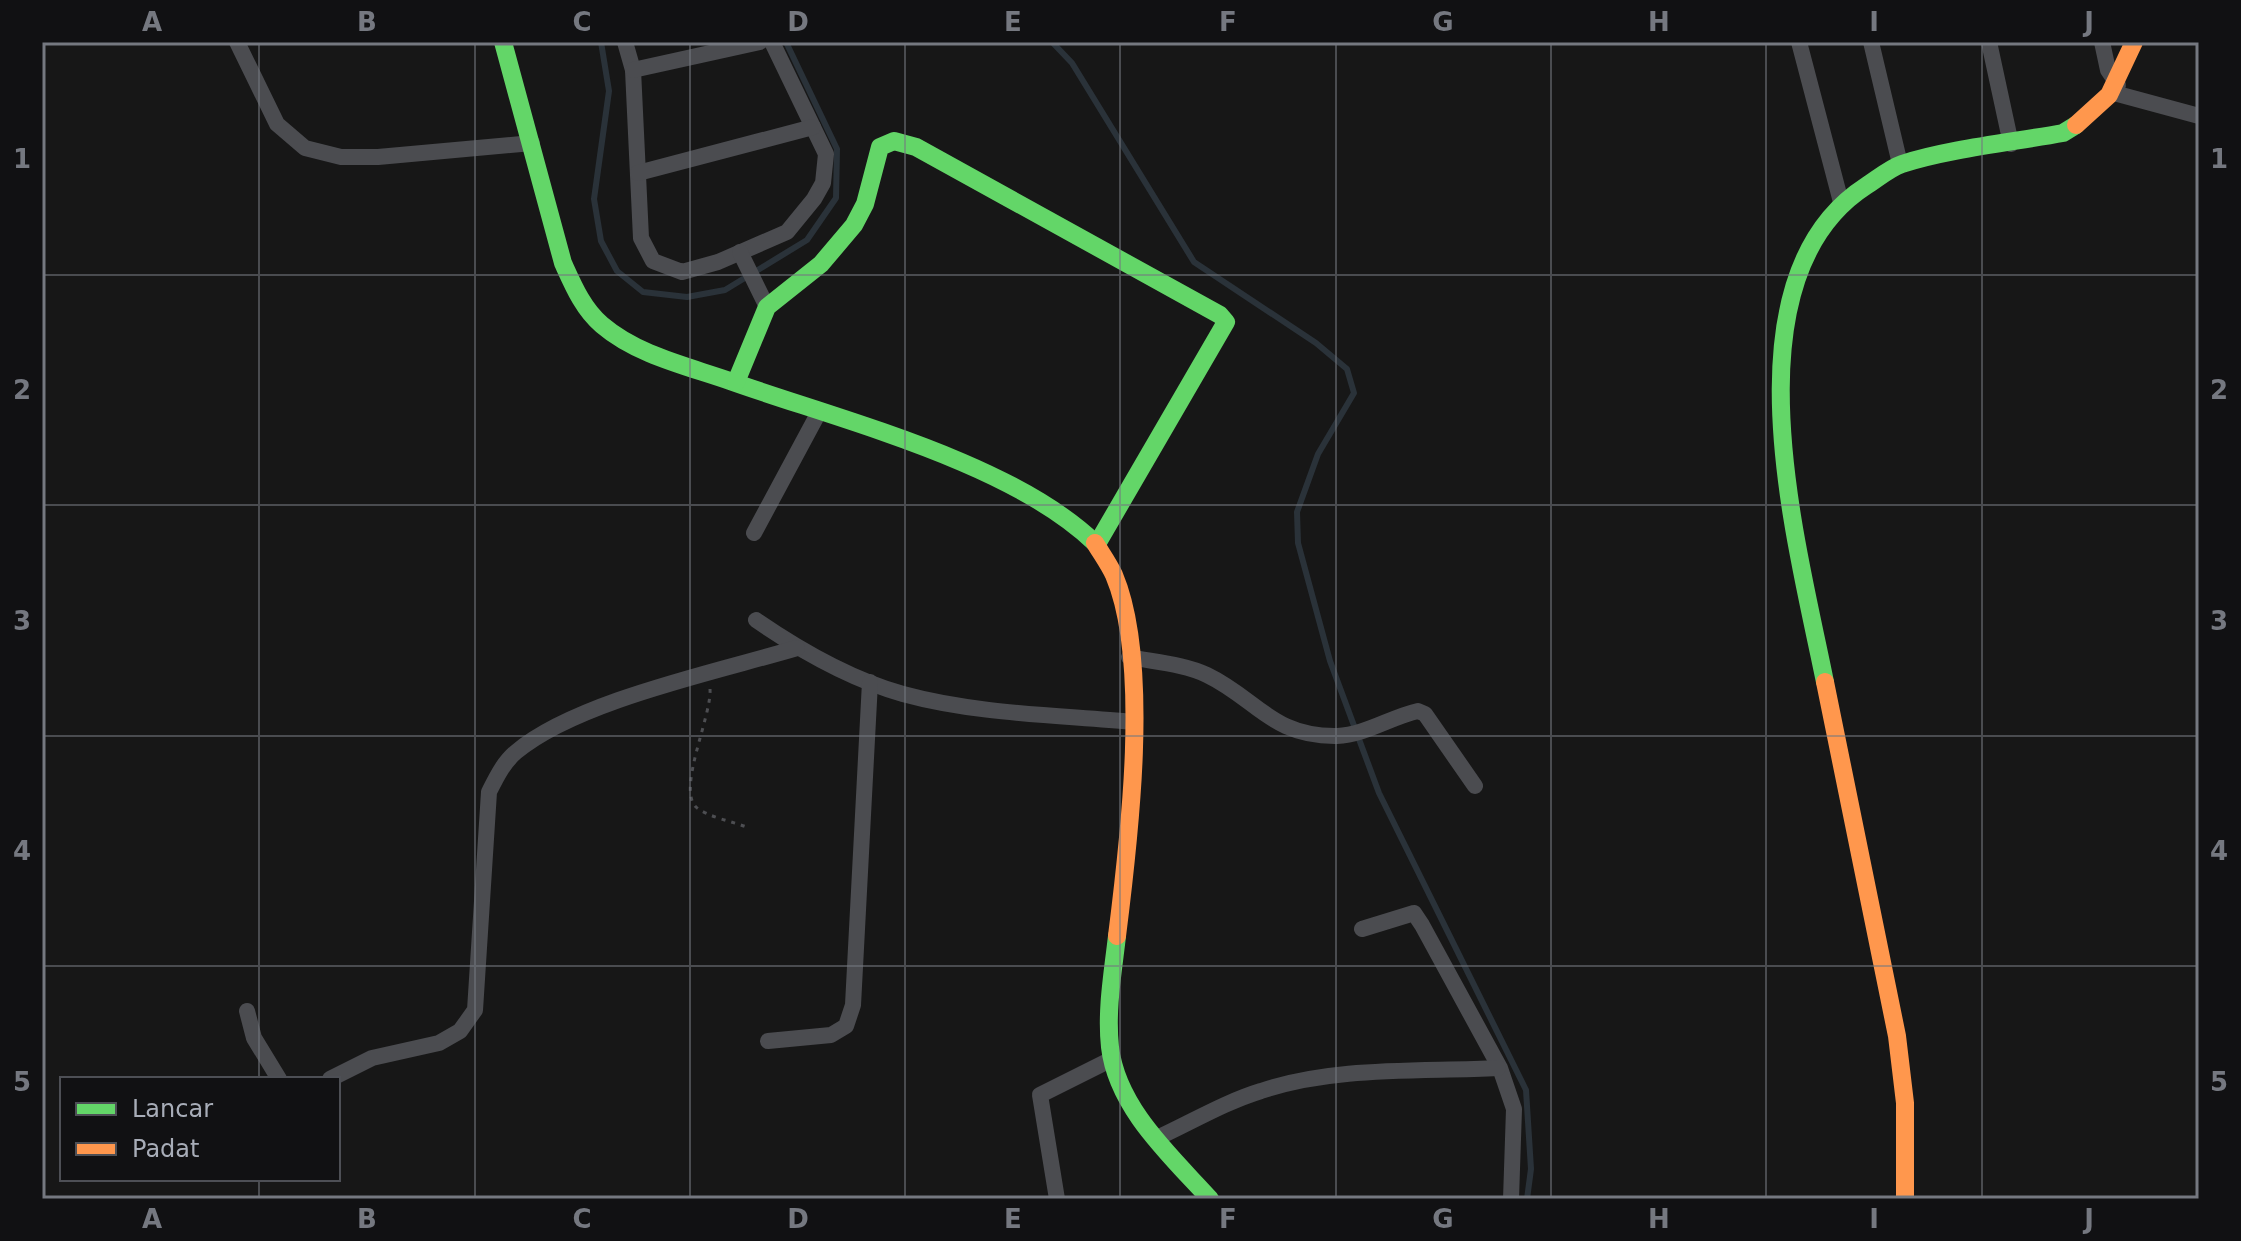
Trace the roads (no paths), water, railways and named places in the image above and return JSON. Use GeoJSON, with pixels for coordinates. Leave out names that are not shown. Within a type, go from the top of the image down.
{"type":"FeatureCollection","features":[{"type":"Feature","properties":{"kind":"street"},"geometry":{"type":"LineString","coordinates":[[237,42],[277,124],[305,148],[341,157],[378,157],[532,143]]}},
{"type":"Feature","properties":{"kind":"street"},"geometry":{"type":"LineString","coordinates":[[503,42],[568,274],[581,301],[596,320],[623,340],[657,356],[978,471],[1054,511],[1097,544],[1118,585],[1129,657],[1133,722],[1130,796],[1113,986],[1112,1059],[1120,1083],[1155,1139],[1210,1199]]}},
{"type":"Feature","properties":{"kind":"street"},"geometry":{"type":"LineString","coordinates":[[625,42],[633,70],[641,238],[653,261],[682,272],[787,232],[823,183],[826,154],[772,42]]}},
{"type":"Feature","properties":{"kind":"street"},"geometry":{"type":"LineString","coordinates":[[633,70],[760,42]]}},
{"type":"Feature","properties":{"kind":"street"},"geometry":{"type":"LineString","coordinates":[[1799,42],[1841,202]]}},
{"type":"Feature","properties":{"kind":"street"},"geometry":{"type":"LineString","coordinates":[[1871,42],[1900,164]]}},
{"type":"Feature","properties":{"kind":"street"},"geometry":{"type":"LineString","coordinates":[[1989,42],[2011,144]]}},
{"type":"Feature","properties":{"kind":"street"},"geometry":{"type":"LineString","coordinates":[[2102,42],[2116,89],[2199,116]]}},
{"type":"Feature","properties":{"kind":"street"},"geometry":{"type":"LineString","coordinates":[[1905,1199],[1905,1103],[1897,1036],[1833,732],[1782,460],[1780,366],[1783,339],[1803,261],[1841,202],[1900,164],[2063,133],[2082,124],[2116,89],[2134,42]]}},
{"type":"Feature","properties":{"kind":"street"},"geometry":{"type":"LineString","coordinates":[[638,173],[813,127]]}},
{"type":"Feature","properties":{"kind":"street"},"geometry":{"type":"LineString","coordinates":[[736,382],[764,304],[811,273],[854,225],[865,204],[880,147],[894,141],[916,147],[1220,315],[1226,322],[1097,544]]}},
{"type":"Feature","properties":{"kind":"street"},"geometry":{"type":"LineString","coordinates":[[740,252],[764,304]]}},
{"type":"Feature","properties":{"kind":"street"},"geometry":{"type":"LineString","coordinates":[[754,533],[819,412]]}},
{"type":"Feature","properties":{"kind":"street"},"geometry":{"type":"LineString","coordinates":[[756,620],[797,648],[870,682],[939,701],[1133,722]]}},
{"type":"Feature","properties":{"kind":"street"},"geometry":{"type":"LineString","coordinates":[[334,1077],[372,1058],[439,1043],[460,1031],[475,1010],[489,792],[501,768],[517,751],[567,722],[612,703],[797,648]]}},
{"type":"Feature","properties":{"kind":"street"},"geometry":{"type":"LineString","coordinates":[[1129,657],[1203,673],[1230,687],[1284,727],[1308,733],[1348,734],[1410,713],[1425,714],[1475,786]]}},
{"type":"Feature","properties":{"kind":"street"},"geometry":{"type":"LineString","coordinates":[[768,1041],[831,1035],[846,1026],[853,1005],[870,682]]}},
{"type":"Feature","properties":{"kind":"street"},"geometry":{"type":"LineString","coordinates":[[1362,929],[1414,913],[1498,1068],[1514,1109],[1511,1199]]}},
{"type":"Feature","properties":{"kind":"street"},"geometry":{"type":"LineString","coordinates":[[247,1011],[254,1038],[278,1077]]}},
{"type":"Feature","properties":{"kind":"street"},"geometry":{"type":"LineString","coordinates":[[1057,1199],[1040,1095],[1112,1059]]}},
{"type":"Feature","properties":{"kind":"street"},"geometry":{"type":"LineString","coordinates":[[1155,1139],[1259,1091],[1290,1083],[1325,1077],[1498,1068]]}},
{"type":"Feature","properties":{"kind":"waterway"},"geometry":{"type":"LineString","coordinates":[[601,42],[609,91],[594,199],[601,241],[617,271],[643,292],[687,297],[725,290],[807,240],[836,198],[837,149],[786,42]]}},
{"type":"Feature","properties":{"kind":"waterway"},"geometry":{"type":"LineString","coordinates":[[1052,42],[1072,63],[1194,262],[1316,343],[1347,369],[1354,393],[1318,454],[1297,512],[1298,543],[1330,661],[1379,793],[1526,1090],[1531,1169],[1527,1199]]}}]}
